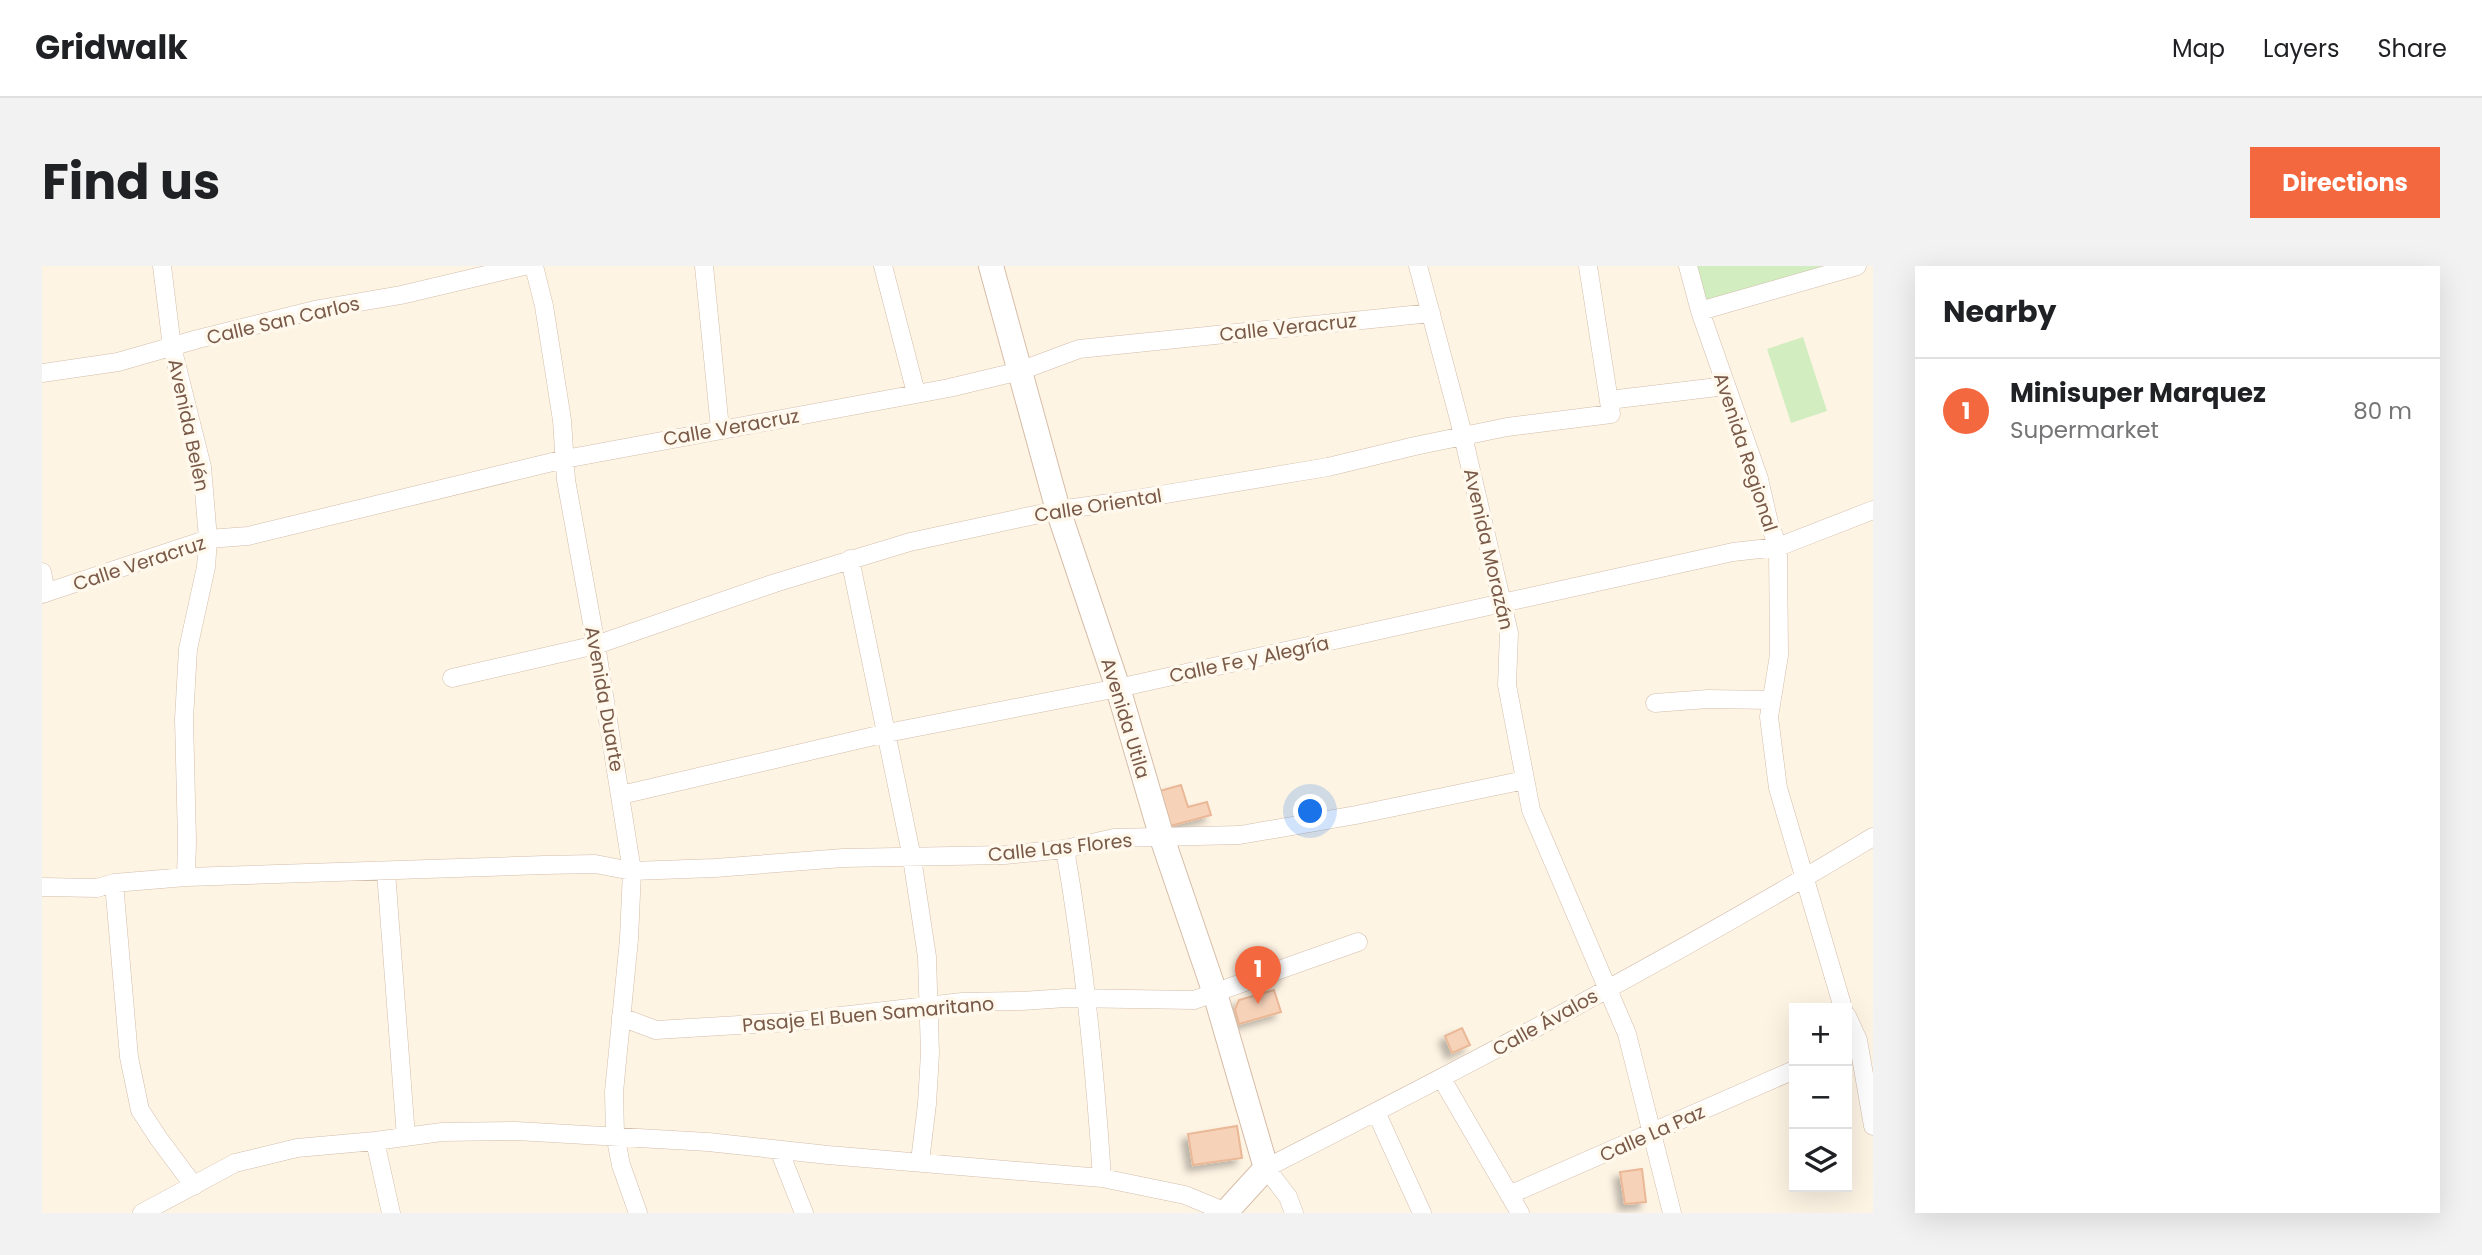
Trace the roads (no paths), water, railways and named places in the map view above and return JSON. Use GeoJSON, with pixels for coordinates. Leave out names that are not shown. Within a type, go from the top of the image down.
{"type":"FeatureCollection","features":[{"type":"Feature","properties":{"kind":"street","name":"Avenida Belén"},"geometry":{"type":"LineString","coordinates":[[162,266],[172,347],[202,467],[208,539],[206,567],[188,649],[184,719],[186,877]]}},
{"type":"Feature","properties":{"kind":"street","name":"Calle San Carlos"},"geometry":{"type":"LineString","coordinates":[[42,373],[118,362],[319,309],[401,295],[524,266]]}},
{"type":"Feature","properties":{"kind":"street","name":"Avenida Duarte"},"geometry":{"type":"LineString","coordinates":[[534,266],[546,319],[562,420],[566,480],[596,645],[632,871],[629,939],[614,1092],[615,1135],[621,1165],[638,1213]]}},
{"type":"Feature","properties":{"kind":"street"},"geometry":{"type":"LineString","coordinates":[[704,266],[720,429]]}},
{"type":"Feature","properties":{"kind":"street"},"geometry":{"type":"LineString","coordinates":[[883,266],[916,393]]}},
{"type":"Feature","properties":{"kind":"street","name":"Avenida Utila"},"geometry":{"type":"LineString","coordinates":[[991,266],[1058,510],[1118,688],[1162,838],[1215,993],[1266,1168]]}},
{"type":"Feature","properties":{"kind":"street","name":"Avenida Morazán"},"geometry":{"type":"LineString","coordinates":[[1418,266],[1463,436],[1509,633],[1507,685],[1531,810],[1628,1034],[1672,1213]]}},
{"type":"Feature","properties":{"kind":"street"},"geometry":{"type":"LineString","coordinates":[[1588,266],[1610,407]]}},
{"type":"Feature","properties":{"kind":"street","name":"Avenida Regional"},"geometry":{"type":"LineString","coordinates":[[1688,266],[1700,311],[1759,479],[1769,523],[1778,547],[1779,654],[1769,717],[1778,788],[1842,1003]]}},
{"type":"Feature","properties":{"kind":"street"},"geometry":{"type":"LineString","coordinates":[[1700,311],[1857,266]]}},
{"type":"Feature","properties":{"kind":"street","name":"Calle Veracruz"},"geometry":{"type":"LineString","coordinates":[[44,594],[208,539],[248,536],[565,459],[1020,371],[1079,349],[1431,313]]}},
{"type":"Feature","properties":{"kind":"street","name":"Calle Oriental"},"geometry":{"type":"LineString","coordinates":[[452,678],[596,645],[850,559],[910,542],[1058,510],[1328,467],[1507,427],[1726,386]]}},
{"type":"Feature","properties":{"kind":"street","name":"Calle Fe y Alegría"},"geometry":{"type":"LineString","coordinates":[[621,794],[887,733],[1118,688],[1733,552],[1778,547],[1873,510]]}},
{"type":"Feature","properties":{"kind":"street"},"geometry":{"type":"LineString","coordinates":[[850,559],[912,858],[927,957],[930,1053],[920,1161]]}},
{"type":"Feature","properties":{"kind":"street"},"geometry":{"type":"LineString","coordinates":[[42,572],[44,594]]}},
{"type":"Feature","properties":{"kind":"street"},"geometry":{"type":"LineString","coordinates":[[1654,704],[1708,699],[1771,700]]}},
{"type":"Feature","properties":{"kind":"street","name":"Calle Las Flores"},"geometry":{"type":"LineString","coordinates":[[42,887],[97,888],[114,883],[186,877],[596,864],[632,871],[726,868],[843,858],[1005,855],[1065,849],[1114,838],[1240,835],[1356,815],[1525,780]]}},
{"type":"Feature","properties":{"kind":"street","name":"Calle Ávalos"},"geometry":{"type":"LineString","coordinates":[[1226,1212],[1266,1168],[1442,1079],[1805,878],[1873,837]]}},
{"type":"Feature","properties":{"kind":"street"},"geometry":{"type":"LineString","coordinates":[[1065,849],[1080,939],[1096,1078],[1102,1178]]}},
{"type":"Feature","properties":{"kind":"street"},"geometry":{"type":"LineString","coordinates":[[386,872],[406,1137]]}},
{"type":"Feature","properties":{"kind":"street"},"geometry":{"type":"LineString","coordinates":[[114,883],[128,1058],[140,1110],[194,1186]]}},
{"type":"Feature","properties":{"kind":"street","name":"Pasaje El Buen Samaritano"},"geometry":{"type":"LineString","coordinates":[[621,1017],[656,1030],[860,1016],[962,1002],[1087,998],[1194,1000],[1358,942]]}},
{"type":"Feature","properties":{"kind":"street"},"geometry":{"type":"LineString","coordinates":[[1859,1039],[1873,1126]]}},
{"type":"Feature","properties":{"kind":"street","name":"Calle La Paz"},"geometry":{"type":"LineString","coordinates":[[1509,1195],[1789,1072]]}},
{"type":"Feature","properties":{"kind":"street"},"geometry":{"type":"LineString","coordinates":[[1442,1079],[1520,1213]]}},
{"type":"Feature","properties":{"kind":"street"},"geometry":{"type":"LineString","coordinates":[[1376,1112],[1422,1213]]}},
{"type":"Feature","properties":{"kind":"street"},"geometry":{"type":"LineString","coordinates":[[142,1213],[234,1163],[298,1148],[375,1142],[442,1132],[516,1131],[615,1135],[1102,1178],[1185,1195],[1226,1212]]}},
{"type":"Feature","properties":{"kind":"street"},"geometry":{"type":"LineString","coordinates":[[375,1142],[391,1213]]}},
{"type":"Feature","properties":{"kind":"street"},"geometry":{"type":"LineString","coordinates":[[779,1150],[804,1213]]}},
{"type":"Feature","properties":{"kind":"street"},"geometry":{"type":"LineString","coordinates":[[1266,1168],[1288,1197],[1294,1213]]}},
{"type":"Feature","properties":{"kind":"place","name":"Minisuper Marquez"},"geometry":{"type":"Point","coordinates":[1258,1004]}}]}
